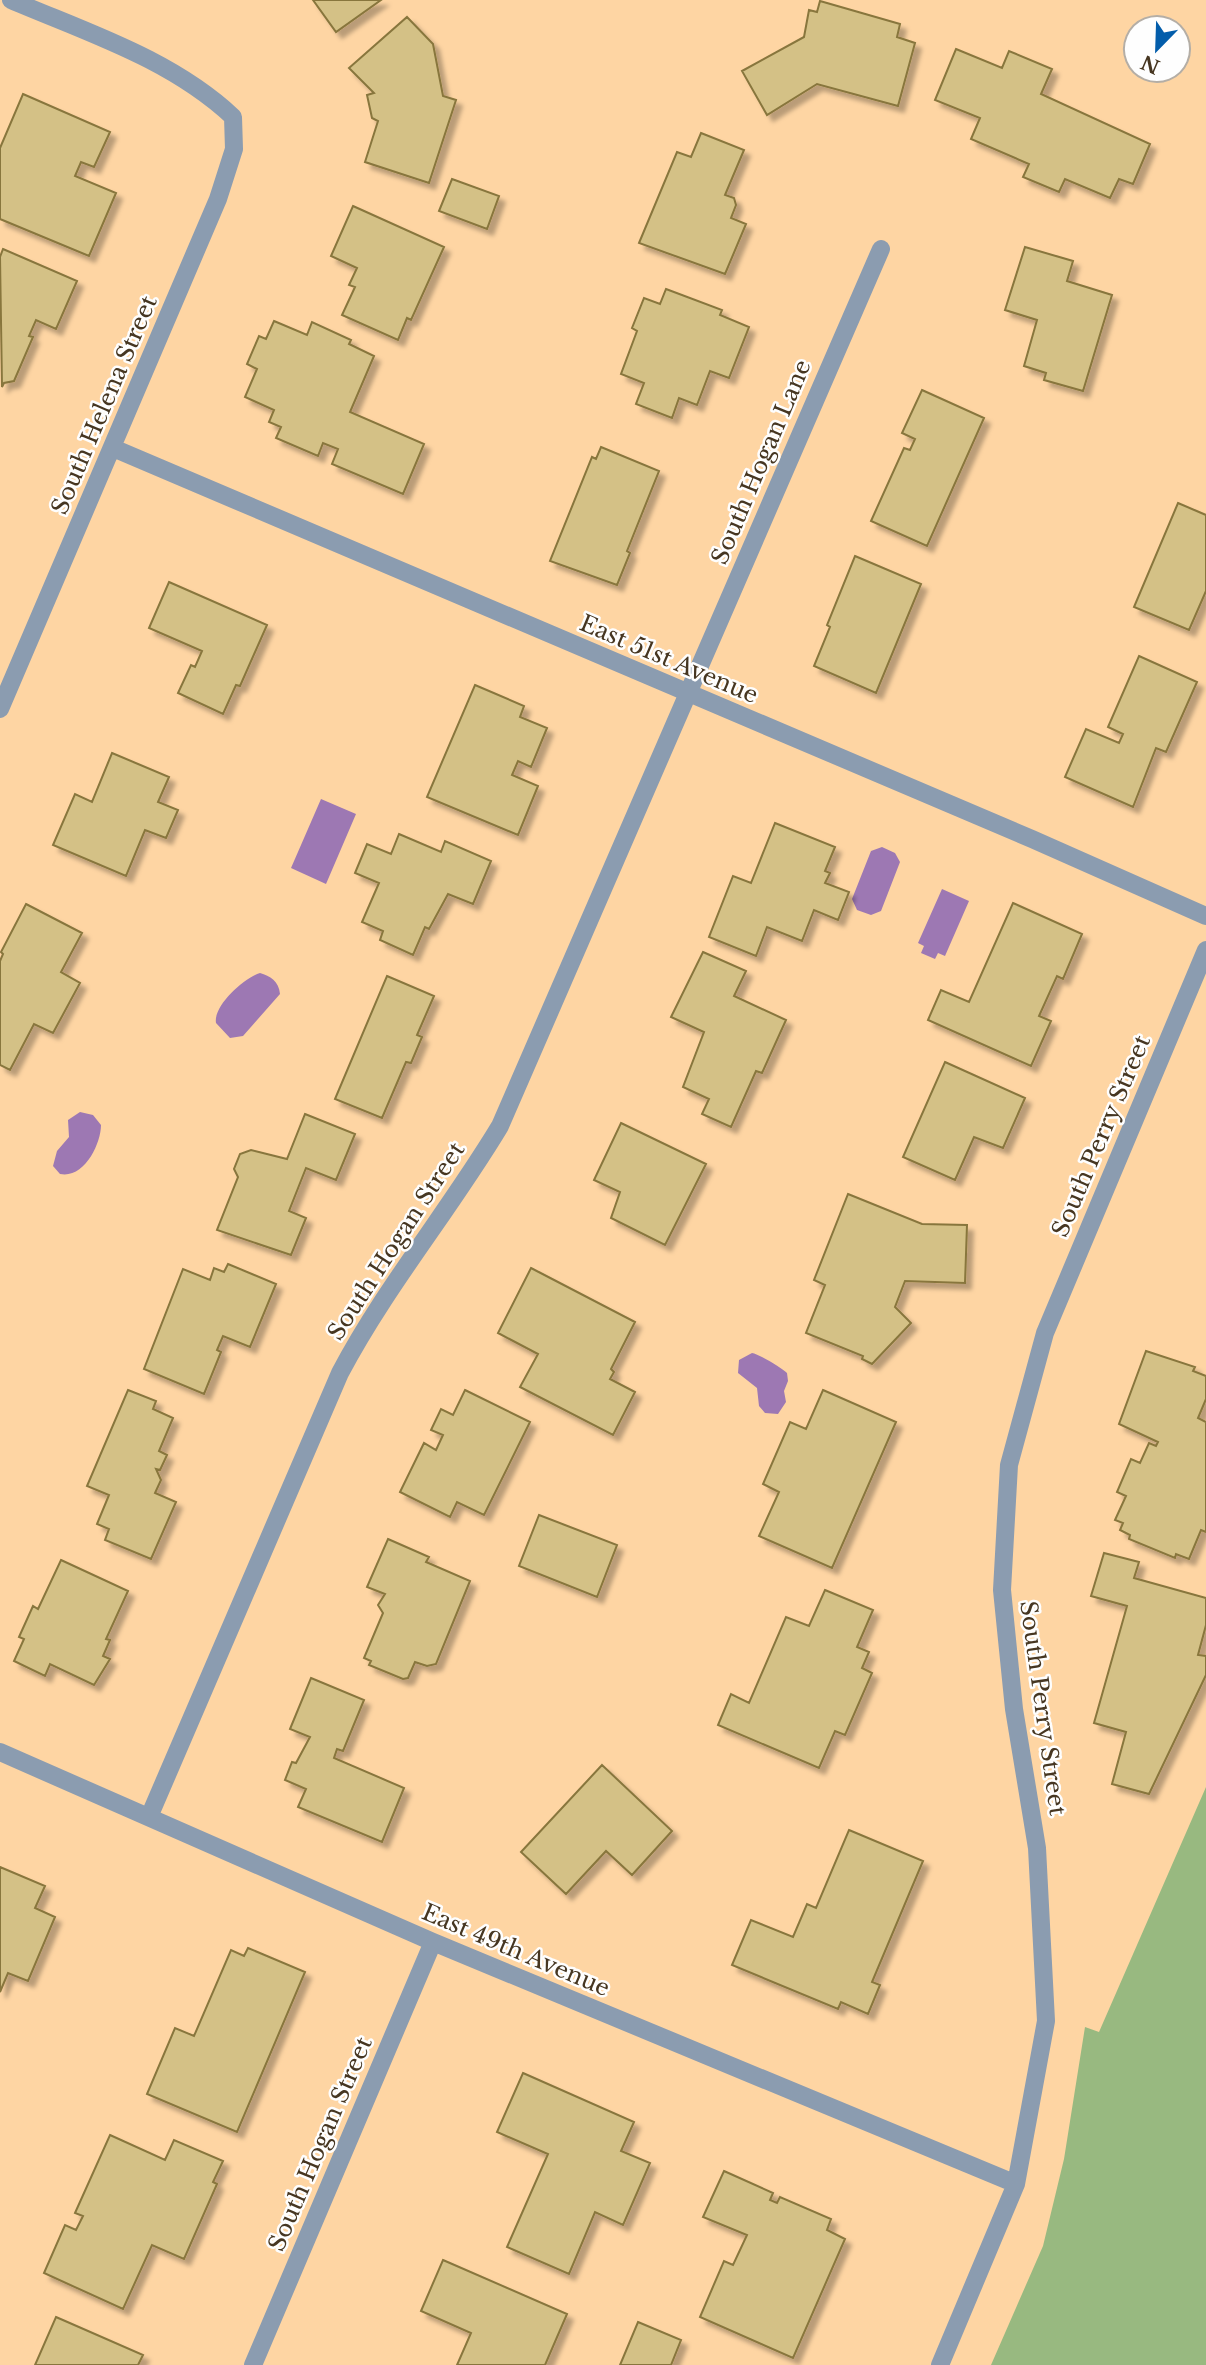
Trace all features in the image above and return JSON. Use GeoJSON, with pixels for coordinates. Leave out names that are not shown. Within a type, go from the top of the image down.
{"type":"FeatureCollection","features":[{"type":"Feature","properties":{"kind":"street","name":"South Helena Street"},"geometry":{"type":"LineString","coordinates":[[0,709],[218,199],[234,149],[233,117],[206,92],[158,62],[11,0]]}},
{"type":"Feature","properties":{"kind":"street","name":"South Hogan Lane"},"geometry":{"type":"LineString","coordinates":[[687,694],[881,249]]}},
{"type":"Feature","properties":{"kind":"street","name":"East 51st Avenue"},"geometry":{"type":"LineString","coordinates":[[113,448],[1032,839],[1206,916]]}},
{"type":"Feature","properties":{"kind":"street","name":"South Hogan Street"},"geometry":{"type":"LineString","coordinates":[[149,1817],[340,1373],[364,1328],[470,1177],[500,1126],[687,694]]}},
{"type":"Feature","properties":{"kind":"street","name":"South Perry Street"},"geometry":{"type":"LineString","coordinates":[[940,2365],[1016,2184],[1046,2021],[1037,1848],[1014,1709],[1002,1590],[1009,1465],[1045,1333],[1206,950]]}},
{"type":"Feature","properties":{"kind":"street","name":"East 49th Avenue"},"geometry":{"type":"LineString","coordinates":[[0,1752],[433,1942],[1016,2184]]}},
{"type":"Feature","properties":{"kind":"street","name":"South Hogan Street"},"geometry":{"type":"LineString","coordinates":[[253,2365],[433,1942]]}},
{"type":"Feature","properties":{"kind":"green space"},"geometry":{"type":"Polygon","coordinates":[[[1206,1787],[1206,2365],[991,2365],[1043,2246],[1064,2159],[1085,2027],[1099,2032],[1206,1787]]]}},
{"type":"Feature","properties":{"kind":"shaded area"},"geometry":{"type":"Polygon","coordinates":[[[321,799],[356,814],[326,884],[291,868],[321,799]]]}},
{"type":"Feature","properties":{"kind":"shaded area"},"geometry":{"type":"Polygon","coordinates":[[[882,847],[895,853],[900,862],[881,911],[871,915],[857,910],[852,899],[871,851],[882,847]]]}},
{"type":"Feature","properties":{"kind":"shaded area"},"geometry":{"type":"Polygon","coordinates":[[[942,889],[969,901],[945,956],[938,953],[935,959],[921,953],[924,946],[918,943],[942,889]]]}},
{"type":"Feature","properties":{"kind":"shaded area"},"geometry":{"type":"Polygon","coordinates":[[[260,973],[273,980],[280,994],[243,1036],[230,1038],[216,1023],[219,1009],[238,987],[260,973]]]}},
{"type":"Feature","properties":{"kind":"shaded area"},"geometry":{"type":"Polygon","coordinates":[[[80,1112],[93,1115],[101,1125],[98,1141],[84,1166],[69,1174],[60,1174],[53,1166],[57,1151],[69,1137],[68,1120],[80,1112]]]}},
{"type":"Feature","properties":{"kind":"shaded area"},"geometry":{"type":"Polygon","coordinates":[[[752,1353],[787,1373],[788,1381],[784,1391],[786,1402],[778,1414],[765,1413],[759,1406],[757,1388],[738,1373],[739,1360],[752,1353]]]}},
{"type":"Feature","properties":{"kind":"building"},"geometry":{"type":"Polygon","coordinates":[[[313,0],[381,0],[336,32],[313,0]]]}},
{"type":"Feature","properties":{"kind":"building"},"geometry":{"type":"Polygon","coordinates":[[[820,1],[900,24],[897,37],[915,43],[898,106],[817,84],[767,115],[742,71],[804,37],[809,10],[817,12],[820,1]]]}},
{"type":"Feature","properties":{"kind":"building"},"geometry":{"type":"Polygon","coordinates":[[[407,17],[433,44],[443,96],[456,100],[429,183],[365,162],[378,121],[372,118],[367,95],[374,93],[349,68],[407,17]]]}},
{"type":"Feature","properties":{"kind":"building"},"geometry":{"type":"Polygon","coordinates":[[[956,49],[1002,68],[1009,51],[1052,69],[1041,94],[1150,144],[1133,184],[1119,179],[1110,198],[1065,179],[1059,192],[1023,177],[1029,164],[971,139],[980,118],[935,100],[956,49]]]}},
{"type":"Feature","properties":{"kind":"building"},"geometry":{"type":"Polygon","coordinates":[[[23,94],[110,132],[94,167],[81,162],[75,176],[116,193],[89,256],[0,219],[0,148],[23,94]]]}},
{"type":"Feature","properties":{"kind":"building"},"geometry":{"type":"Polygon","coordinates":[[[701,133],[744,150],[725,195],[734,198],[736,205],[731,218],[746,224],[725,274],[639,243],[677,152],[691,157],[701,133]]]}},
{"type":"Feature","properties":{"kind":"building"},"geometry":{"type":"Polygon","coordinates":[[[452,179],[499,196],[487,229],[439,211],[452,179]]]}},
{"type":"Feature","properties":{"kind":"building"},"geometry":{"type":"Polygon","coordinates":[[[353,206],[444,247],[411,320],[407,318],[398,340],[342,315],[355,287],[349,285],[357,268],[331,256],[353,206]]]}},
{"type":"Feature","properties":{"kind":"building"},"geometry":{"type":"Polygon","coordinates":[[[1025,247],[1073,261],[1067,281],[1112,295],[1083,391],[1044,380],[1046,373],[1024,366],[1037,320],[1005,310],[1025,247]]]}},
{"type":"Feature","properties":{"kind":"building"},"geometry":{"type":"Polygon","coordinates":[[[3,249],[77,281],[56,329],[36,320],[29,336],[33,337],[14,381],[4,383],[2,387],[0,257],[3,249]]]}},
{"type":"Feature","properties":{"kind":"building"},"geometry":{"type":"Polygon","coordinates":[[[666,289],[722,310],[720,315],[749,327],[729,378],[710,371],[697,405],[679,398],[672,418],[636,404],[644,383],[621,374],[637,331],[632,328],[644,298],[660,304],[666,289]]]}},
{"type":"Feature","properties":{"kind":"building"},"geometry":{"type":"Polygon","coordinates":[[[274,321],[307,335],[312,322],[351,340],[349,344],[374,356],[350,412],[424,444],[403,494],[332,464],[338,449],[323,443],[318,456],[276,438],[281,427],[269,422],[274,410],[245,397],[257,369],[247,364],[259,336],[266,339],[274,321]]]}},
{"type":"Feature","properties":{"kind":"building"},"geometry":{"type":"Polygon","coordinates":[[[922,390],[984,418],[927,546],[871,521],[904,448],[910,450],[915,439],[902,433],[922,390]]]}},
{"type":"Feature","properties":{"kind":"building"},"geometry":{"type":"Polygon","coordinates":[[[601,447],[659,471],[627,551],[630,553],[617,585],[550,561],[592,457],[596,459],[601,447]]]}},
{"type":"Feature","properties":{"kind":"building"},"geometry":{"type":"Polygon","coordinates":[[[1178,503],[1206,515],[1206,591],[1189,630],[1134,607],[1178,503]]]}},
{"type":"Feature","properties":{"kind":"building"},"geometry":{"type":"Polygon","coordinates":[[[855,556],[921,584],[876,693],[814,666],[830,627],[827,625],[855,556]]]}},
{"type":"Feature","properties":{"kind":"building"},"geometry":{"type":"Polygon","coordinates":[[[169,582],[267,625],[240,686],[236,685],[223,714],[178,693],[191,665],[195,667],[202,651],[149,628],[169,582]]]}},
{"type":"Feature","properties":{"kind":"building"},"geometry":{"type":"Polygon","coordinates":[[[1139,656],[1197,682],[1166,752],[1156,748],[1133,807],[1065,777],[1086,729],[1119,743],[1123,734],[1108,727],[1139,656]]]}},
{"type":"Feature","properties":{"kind":"building"},"geometry":{"type":"Polygon","coordinates":[[[475,685],[524,706],[520,717],[547,728],[531,767],[518,761],[512,775],[538,786],[518,835],[427,797],[475,685]]]}},
{"type":"Feature","properties":{"kind":"building"},"geometry":{"type":"Polygon","coordinates":[[[112,753],[169,777],[158,802],[178,810],[166,838],[145,830],[126,876],[53,845],[75,794],[92,802],[112,753]]]}},
{"type":"Feature","properties":{"kind":"building"},"geometry":{"type":"Polygon","coordinates":[[[775,823],[835,847],[825,871],[830,873],[825,883],[849,892],[838,920],[814,910],[802,941],[767,927],[756,956],[709,937],[733,876],[751,883],[775,823]]]}},
{"type":"Feature","properties":{"kind":"building"},"geometry":{"type":"Polygon","coordinates":[[[399,834],[441,852],[445,841],[491,861],[473,904],[448,894],[429,929],[425,927],[413,955],[380,940],[383,931],[362,922],[379,883],[355,873],[367,844],[391,854],[399,834]]]}},
{"type":"Feature","properties":{"kind":"building"},"geometry":{"type":"Polygon","coordinates":[[[1013,903],[1082,934],[1063,979],[1057,976],[1039,1016],[1051,1021],[1031,1066],[928,1020],[941,990],[969,1002],[1013,903]]]}},
{"type":"Feature","properties":{"kind":"building"},"geometry":{"type":"Polygon","coordinates":[[[26,904],[82,933],[61,972],[80,983],[53,1033],[34,1024],[10,1070],[0,1065],[0,961],[3,954],[1,952],[26,904]]]}},
{"type":"Feature","properties":{"kind":"building"},"geometry":{"type":"Polygon","coordinates":[[[703,952],[746,971],[734,996],[786,1020],[762,1073],[756,1071],[731,1127],[702,1114],[709,1099],[683,1087],[704,1032],[671,1017],[703,952]]]}},
{"type":"Feature","properties":{"kind":"building"},"geometry":{"type":"Polygon","coordinates":[[[387,976],[434,996],[417,1035],[422,1037],[411,1063],[406,1062],[382,1118],[335,1099],[387,976]]]}},
{"type":"Feature","properties":{"kind":"building"},"geometry":{"type":"Polygon","coordinates":[[[945,1062],[1025,1098],[1003,1148],[974,1137],[955,1180],[903,1157],[945,1062]]]}},
{"type":"Feature","properties":{"kind":"building"},"geometry":{"type":"Polygon","coordinates":[[[305,1114],[355,1134],[336,1180],[306,1168],[289,1211],[306,1218],[291,1255],[217,1230],[238,1177],[234,1169],[240,1154],[251,1150],[287,1159],[305,1114]]]}},
{"type":"Feature","properties":{"kind":"building"},"geometry":{"type":"Polygon","coordinates":[[[621,1123],[706,1164],[665,1245],[611,1218],[620,1192],[594,1180],[621,1123]]]}},
{"type":"Feature","properties":{"kind":"building"},"geometry":{"type":"Polygon","coordinates":[[[848,1194],[922,1224],[967,1225],[965,1283],[905,1281],[895,1307],[911,1323],[872,1364],[862,1359],[863,1356],[806,1333],[825,1285],[814,1280],[848,1194]]]}},
{"type":"Feature","properties":{"kind":"building"},"geometry":{"type":"Polygon","coordinates":[[[228,1264],[276,1284],[250,1347],[223,1336],[217,1350],[221,1352],[204,1394],[144,1369],[183,1269],[210,1280],[214,1268],[224,1272],[228,1264]]]}},
{"type":"Feature","properties":{"kind":"building"},"geometry":{"type":"Polygon","coordinates":[[[531,1268],[635,1322],[611,1369],[614,1372],[610,1379],[635,1392],[613,1435],[520,1387],[538,1354],[498,1333],[531,1268]]]}},
{"type":"Feature","properties":{"kind":"building"},"geometry":{"type":"Polygon","coordinates":[[[1146,1351],[1195,1367],[1193,1371],[1206,1376],[1206,1399],[1198,1418],[1206,1422],[1206,1532],[1201,1530],[1189,1559],[1176,1554],[1175,1558],[1129,1539],[1130,1535],[1120,1530],[1123,1523],[1115,1520],[1126,1496],[1117,1492],[1131,1459],[1140,1463],[1149,1443],[1156,1446],[1158,1442],[1119,1424],[1146,1351]]]}},
{"type":"Feature","properties":{"kind":"building"},"geometry":{"type":"Polygon","coordinates":[[[128,1390],[156,1401],[153,1409],[173,1418],[159,1451],[167,1455],[160,1470],[156,1469],[161,1480],[155,1493],[176,1502],[151,1559],[105,1540],[109,1529],[97,1524],[109,1495],[87,1486],[128,1390]]]}},
{"type":"Feature","properties":{"kind":"building"},"geometry":{"type":"Polygon","coordinates":[[[465,1390],[530,1422],[484,1515],[457,1502],[450,1517],[400,1492],[424,1443],[436,1450],[443,1435],[431,1430],[441,1409],[453,1415],[465,1390]]]}},
{"type":"Feature","properties":{"kind":"building"},"geometry":{"type":"Polygon","coordinates":[[[823,1390],[896,1422],[832,1568],[759,1536],[779,1492],[763,1484],[790,1422],[806,1429],[823,1390]]]}},
{"type":"Feature","properties":{"kind":"building"},"geometry":{"type":"Polygon","coordinates":[[[539,1515],[617,1545],[597,1597],[519,1566],[539,1515]]]}},
{"type":"Feature","properties":{"kind":"building"},"geometry":{"type":"Polygon","coordinates":[[[388,1539],[429,1557],[426,1562],[470,1581],[436,1664],[427,1666],[415,1662],[408,1678],[403,1679],[369,1665],[371,1661],[364,1658],[383,1613],[378,1605],[385,1594],[367,1587],[388,1539]]]}},
{"type":"Feature","properties":{"kind":"building"},"geometry":{"type":"Polygon","coordinates":[[[1104,1553],[1139,1562],[1134,1578],[1206,1598],[1206,1625],[1198,1655],[1206,1656],[1206,1675],[1149,1794],[1112,1784],[1126,1732],[1094,1723],[1127,1606],[1091,1596],[1104,1553]]]}},
{"type":"Feature","properties":{"kind":"building"},"geometry":{"type":"Polygon","coordinates":[[[61,1560],[128,1591],[106,1639],[110,1640],[103,1656],[110,1659],[94,1685],[50,1664],[45,1676],[14,1661],[24,1639],[19,1637],[33,1606],[38,1609],[61,1560]]]}},
{"type":"Feature","properties":{"kind":"building"},"geometry":{"type":"Polygon","coordinates":[[[825,1590],[873,1610],[857,1647],[869,1652],[862,1668],[872,1673],[845,1735],[835,1731],[819,1768],[718,1725],[731,1694],[749,1703],[786,1617],[809,1626],[825,1590]]]}},
{"type":"Feature","properties":{"kind":"building"},"geometry":{"type":"Polygon","coordinates":[[[311,1678],[364,1700],[343,1751],[337,1749],[334,1758],[404,1788],[382,1842],[298,1807],[306,1789],[285,1780],[292,1762],[296,1763],[310,1737],[290,1729],[311,1678]]]}},
{"type":"Feature","properties":{"kind":"building"},"geometry":{"type":"Polygon","coordinates":[[[602,1765],[672,1831],[632,1875],[606,1851],[566,1894],[521,1852],[602,1765]]]}},
{"type":"Feature","properties":{"kind":"building"},"geometry":{"type":"Polygon","coordinates":[[[849,1830],[923,1861],[872,1982],[880,1985],[868,2014],[841,2002],[838,2009],[732,1965],[751,1920],[793,1937],[807,1904],[816,1908],[849,1830]]]}},
{"type":"Feature","properties":{"kind":"building"},"geometry":{"type":"Polygon","coordinates":[[[0,1867],[45,1886],[35,1908],[55,1917],[28,1981],[8,1973],[0,1992],[0,1867]]]}},
{"type":"Feature","properties":{"kind":"building"},"geometry":{"type":"Polygon","coordinates":[[[248,1948],[305,1972],[237,2132],[147,2094],[175,2028],[194,2036],[231,1950],[244,1956],[248,1948]]]}},
{"type":"Feature","properties":{"kind":"building"},"geometry":{"type":"Polygon","coordinates":[[[523,2073],[634,2122],[621,2151],[650,2163],[623,2225],[595,2212],[569,2274],[507,2247],[548,2154],[497,2132],[523,2073]]]}},
{"type":"Feature","properties":{"kind":"building"},"geometry":{"type":"Polygon","coordinates":[[[110,2135],[165,2160],[174,2140],[223,2161],[213,2182],[217,2184],[184,2259],[152,2245],[123,2309],[44,2273],[65,2225],[76,2230],[83,2216],[75,2213],[110,2135]]]}},
{"type":"Feature","properties":{"kind":"building"},"geometry":{"type":"Polygon","coordinates":[[[724,2171],[773,2193],[770,2200],[777,2203],[780,2197],[831,2219],[827,2230],[845,2239],[793,2358],[700,2317],[724,2261],[733,2265],[747,2235],[703,2217],[724,2171]]]}},
{"type":"Feature","properties":{"kind":"building"},"geometry":{"type":"Polygon","coordinates":[[[443,2260],[567,2314],[545,2365],[457,2365],[471,2333],[421,2311],[443,2260]]]}},
{"type":"Feature","properties":{"kind":"building"},"geometry":{"type":"Polygon","coordinates":[[[56,2317],[143,2355],[138,2365],[35,2365],[56,2317]]]}},
{"type":"Feature","properties":{"kind":"building"},"geometry":{"type":"Polygon","coordinates":[[[638,2322],[681,2340],[671,2365],[620,2365],[638,2322]]]}}]}
